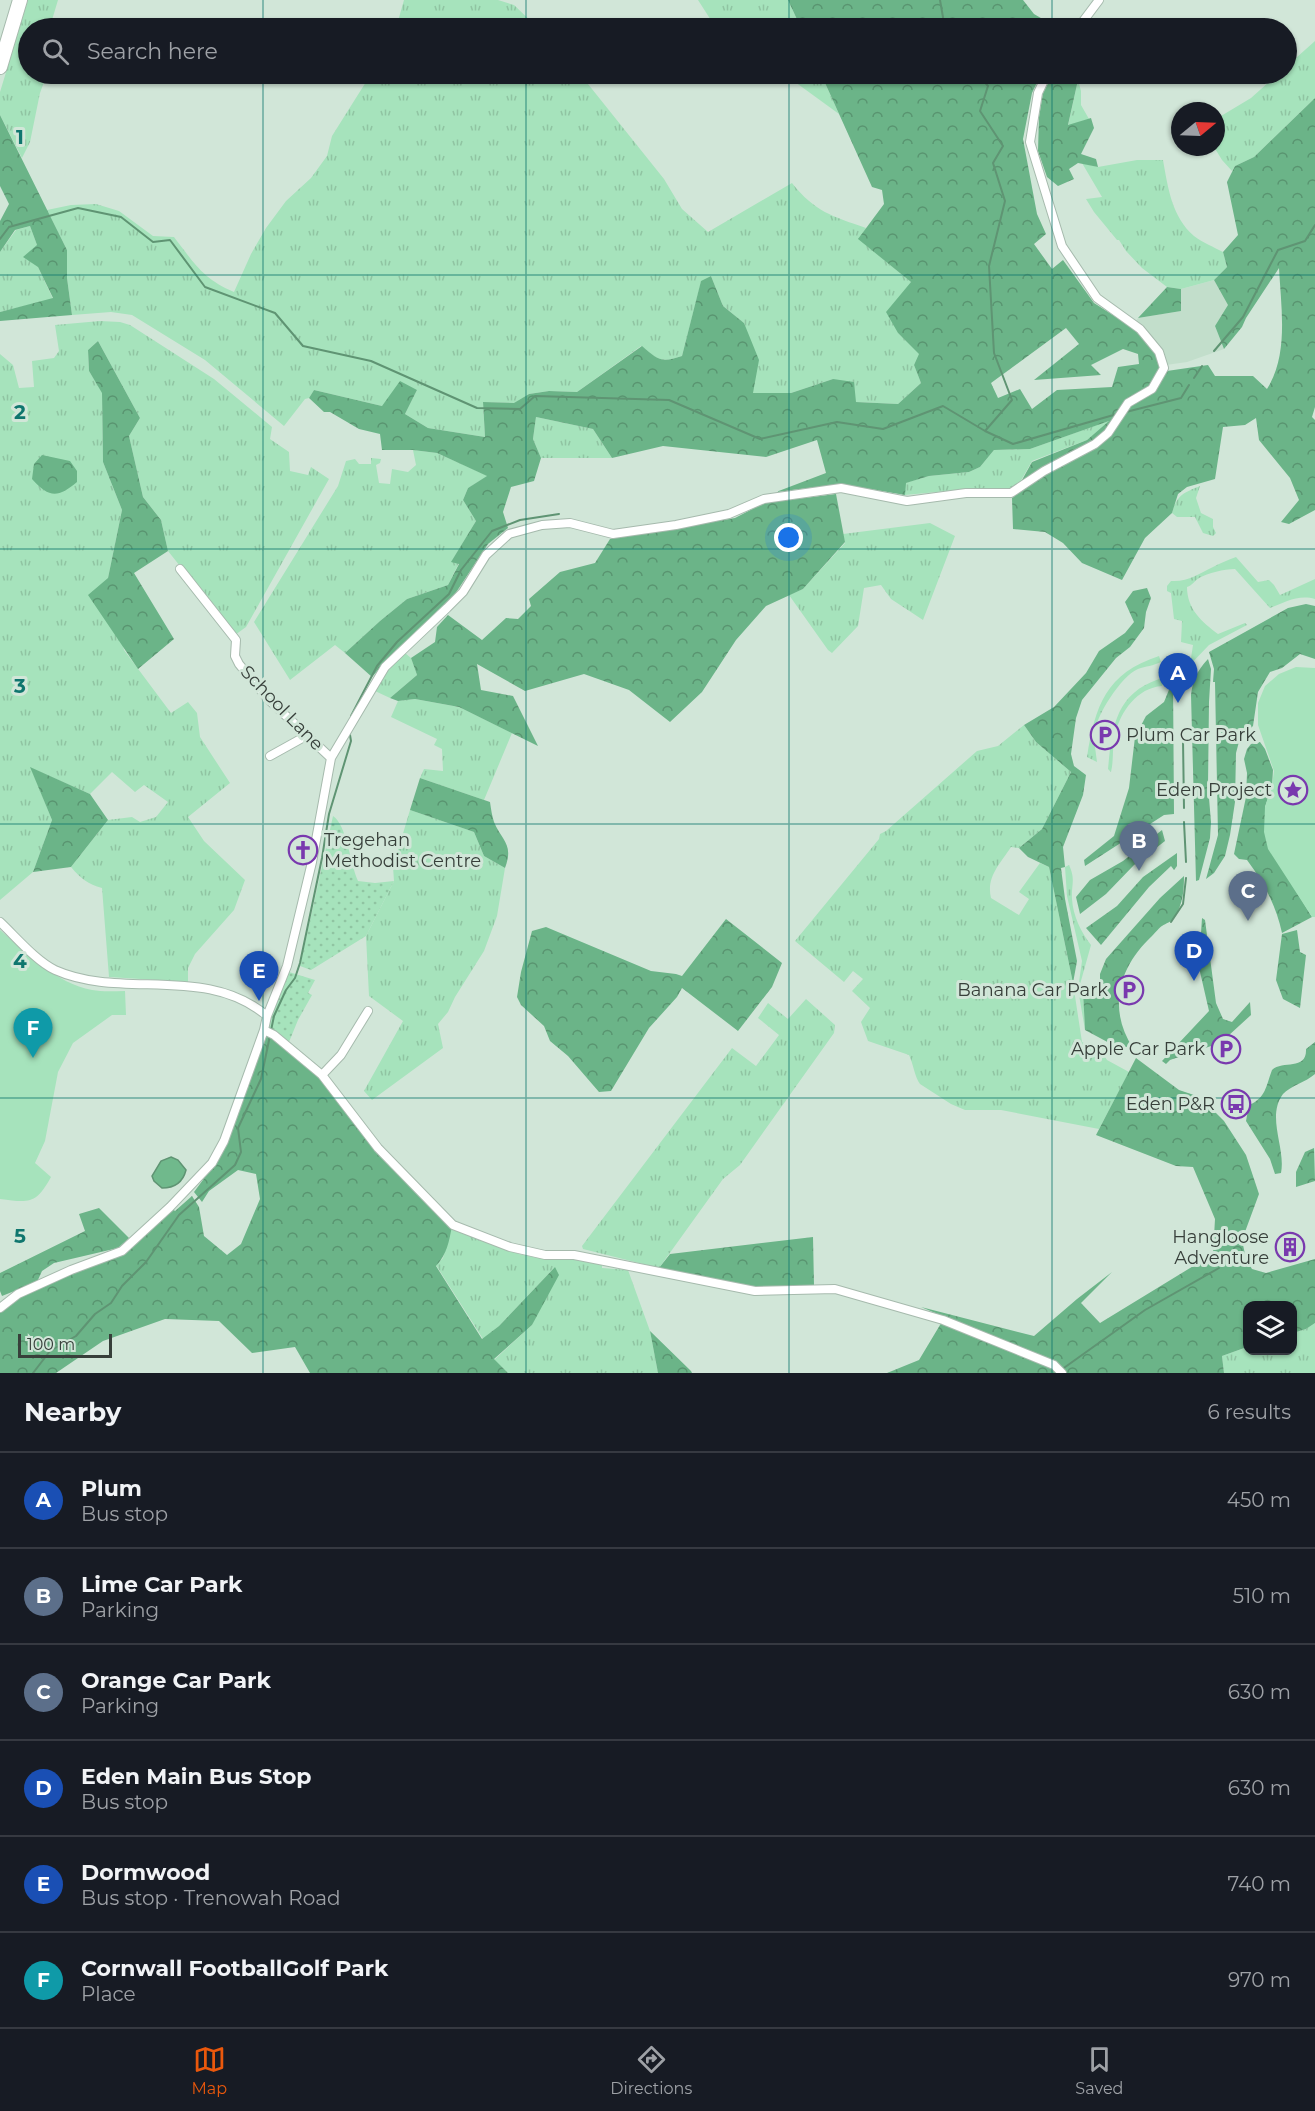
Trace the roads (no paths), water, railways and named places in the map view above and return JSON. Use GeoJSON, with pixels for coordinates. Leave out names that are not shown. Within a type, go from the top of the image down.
{"type":"FeatureCollection","features":[{"type":"Feature","properties":{"kind":"highway"},"geometry":{"type":"LineString","coordinates":[[0,67],[20,0]]}},
{"type":"Feature","properties":{"kind":"street"},"geometry":{"type":"LineString","coordinates":[[1086,18],[1099,0]]}},
{"type":"Feature","properties":{"kind":"street"},"geometry":{"type":"LineString","coordinates":[[0,1308],[18,1294],[71,1270],[122,1251],[212,1164],[224,1141],[269,1032],[267,1016],[287,966],[312,862],[331,758],[385,667],[462,592],[486,555],[509,534],[542,525],[570,523],[613,534],[665,527],[729,514],[764,499],[841,488],[907,501],[966,493],[1011,493],[1044,471],[1095,444],[1108,433],[1128,403],[1152,389],[1164,368],[1159,352],[1140,329],[1097,298],[1062,246],[1030,142],[1038,93],[1042,84]]}},
{"type":"Feature","properties":{"kind":"street","name":"School Lane"},"geometry":{"type":"LineString","coordinates":[[180,569],[236,640],[236,656],[239,664],[267,698],[331,758]]}},
{"type":"Feature","properties":{"kind":"street"},"geometry":{"type":"LineString","coordinates":[[270,756],[306,736]]}},
{"type":"Feature","properties":{"kind":"street"},"geometry":{"type":"LineString","coordinates":[[0,922],[44,963],[55,970],[96,981],[198,986],[249,1002],[267,1016]]}},
{"type":"Feature","properties":{"kind":"street"},"geometry":{"type":"LineString","coordinates":[[322,1075],[341,1055],[368,1011]]}},
{"type":"Feature","properties":{"kind":"street"},"geometry":{"type":"LineString","coordinates":[[269,1032],[322,1075],[378,1148],[453,1225],[510,1247],[545,1255],[574,1255],[755,1291],[835,1289],[943,1320],[1054,1365],[1062,1373]]}},
{"type":"Feature","properties":{"kind":"waterway"},"geometry":{"type":"LineString","coordinates":[[940,0],[943,18]]}},
{"type":"Feature","properties":{"kind":"waterway"},"geometry":{"type":"LineString","coordinates":[[985,431],[1012,400],[994,353],[989,266],[1005,201],[993,163],[1003,146],[980,111],[988,86],[986,84]]}},
{"type":"Feature","properties":{"kind":"waterway"},"geometry":{"type":"LineString","coordinates":[[0,239],[9,227],[78,208],[121,217],[153,242],[170,240],[205,287],[275,313],[303,346],[371,361],[477,408],[520,409],[535,396],[669,400],[760,439],[837,422],[883,429],[943,406],[985,431],[1013,444],[1117,414]]}},
{"type":"Feature","properties":{"kind":"waterway"},"geometry":{"type":"LineString","coordinates":[[1214,351],[1243,317],[1278,250],[1305,241],[1315,225]]}},
{"type":"Feature","properties":{"kind":"waterway"},"geometry":{"type":"LineString","coordinates":[[1194,378],[1202,366]]}},
{"type":"Feature","properties":{"kind":"waterway"},"geometry":{"type":"LineString","coordinates":[[1126,412],[1181,398],[1189,385]]}},
{"type":"Feature","properties":{"kind":"waterway"},"geometry":{"type":"LineString","coordinates":[[351,716],[377,666],[397,642],[449,594],[461,570],[492,531],[520,520],[559,514]]}},
{"type":"Feature","properties":{"kind":"waterway"},"geometry":{"type":"LineString","coordinates":[[33,1373],[50,1351],[76,1336],[95,1314],[111,1303],[122,1286],[146,1262],[179,1215],[235,1165],[241,1152],[238,1128],[261,1079],[274,1016],[286,990],[295,978],[300,963],[329,814],[351,741],[350,735]]}},
{"type":"Feature","properties":{"kind":"waterway"},"geometry":{"type":"LineString","coordinates":[[1183,740],[1184,808]]}},
{"type":"Feature","properties":{"kind":"waterway"},"geometry":{"type":"LineString","coordinates":[[1184,822],[1186,862]]}},
{"type":"Feature","properties":{"kind":"waterway"},"geometry":{"type":"LineString","coordinates":[[1171,922],[1183,904],[1186,878]]}},
{"type":"Feature","properties":{"kind":"waterway"},"geometry":{"type":"LineString","coordinates":[[1061,1370],[1145,1310],[1219,1268]]}},
{"type":"Feature","properties":{"kind":"place","name":"Plum"},"geometry":{"type":"Point","coordinates":[1178,703]}},
{"type":"Feature","properties":{"kind":"place","name":"Plum Car Park"},"geometry":{"type":"Point","coordinates":[1105,735]}},
{"type":"Feature","properties":{"kind":"place","name":"Eden Project"},"geometry":{"type":"Point","coordinates":[1293,790]}},
{"type":"Feature","properties":{"kind":"place","name":"Tregehan Methodist Centre"},"geometry":{"type":"Point","coordinates":[303,850]}},
{"type":"Feature","properties":{"kind":"place","name":"Lime Car Park"},"geometry":{"type":"Point","coordinates":[1139,871]}},
{"type":"Feature","properties":{"kind":"place","name":"Orange Car Park"},"geometry":{"type":"Point","coordinates":[1248,921]}},
{"type":"Feature","properties":{"kind":"place","name":"Eden Main Bus Stop"},"geometry":{"type":"Point","coordinates":[1194,981]}},
{"type":"Feature","properties":{"kind":"place","name":"Banana Car Park"},"geometry":{"type":"Point","coordinates":[1129,990]}},
{"type":"Feature","properties":{"kind":"place","name":"Dormwood"},"geometry":{"type":"Point","coordinates":[259,1001]}},
{"type":"Feature","properties":{"kind":"place","name":"Apple Car Park"},"geometry":{"type":"Point","coordinates":[1226,1049]}},
{"type":"Feature","properties":{"kind":"place","name":"Cornwall FootballGolf Park"},"geometry":{"type":"Point","coordinates":[33,1058]}},
{"type":"Feature","properties":{"kind":"place","name":"Eden P&R"},"geometry":{"type":"Point","coordinates":[1236,1104]}},
{"type":"Feature","properties":{"kind":"place","name":"Hangloose Adventure"},"geometry":{"type":"Point","coordinates":[1290,1247]}}]}
